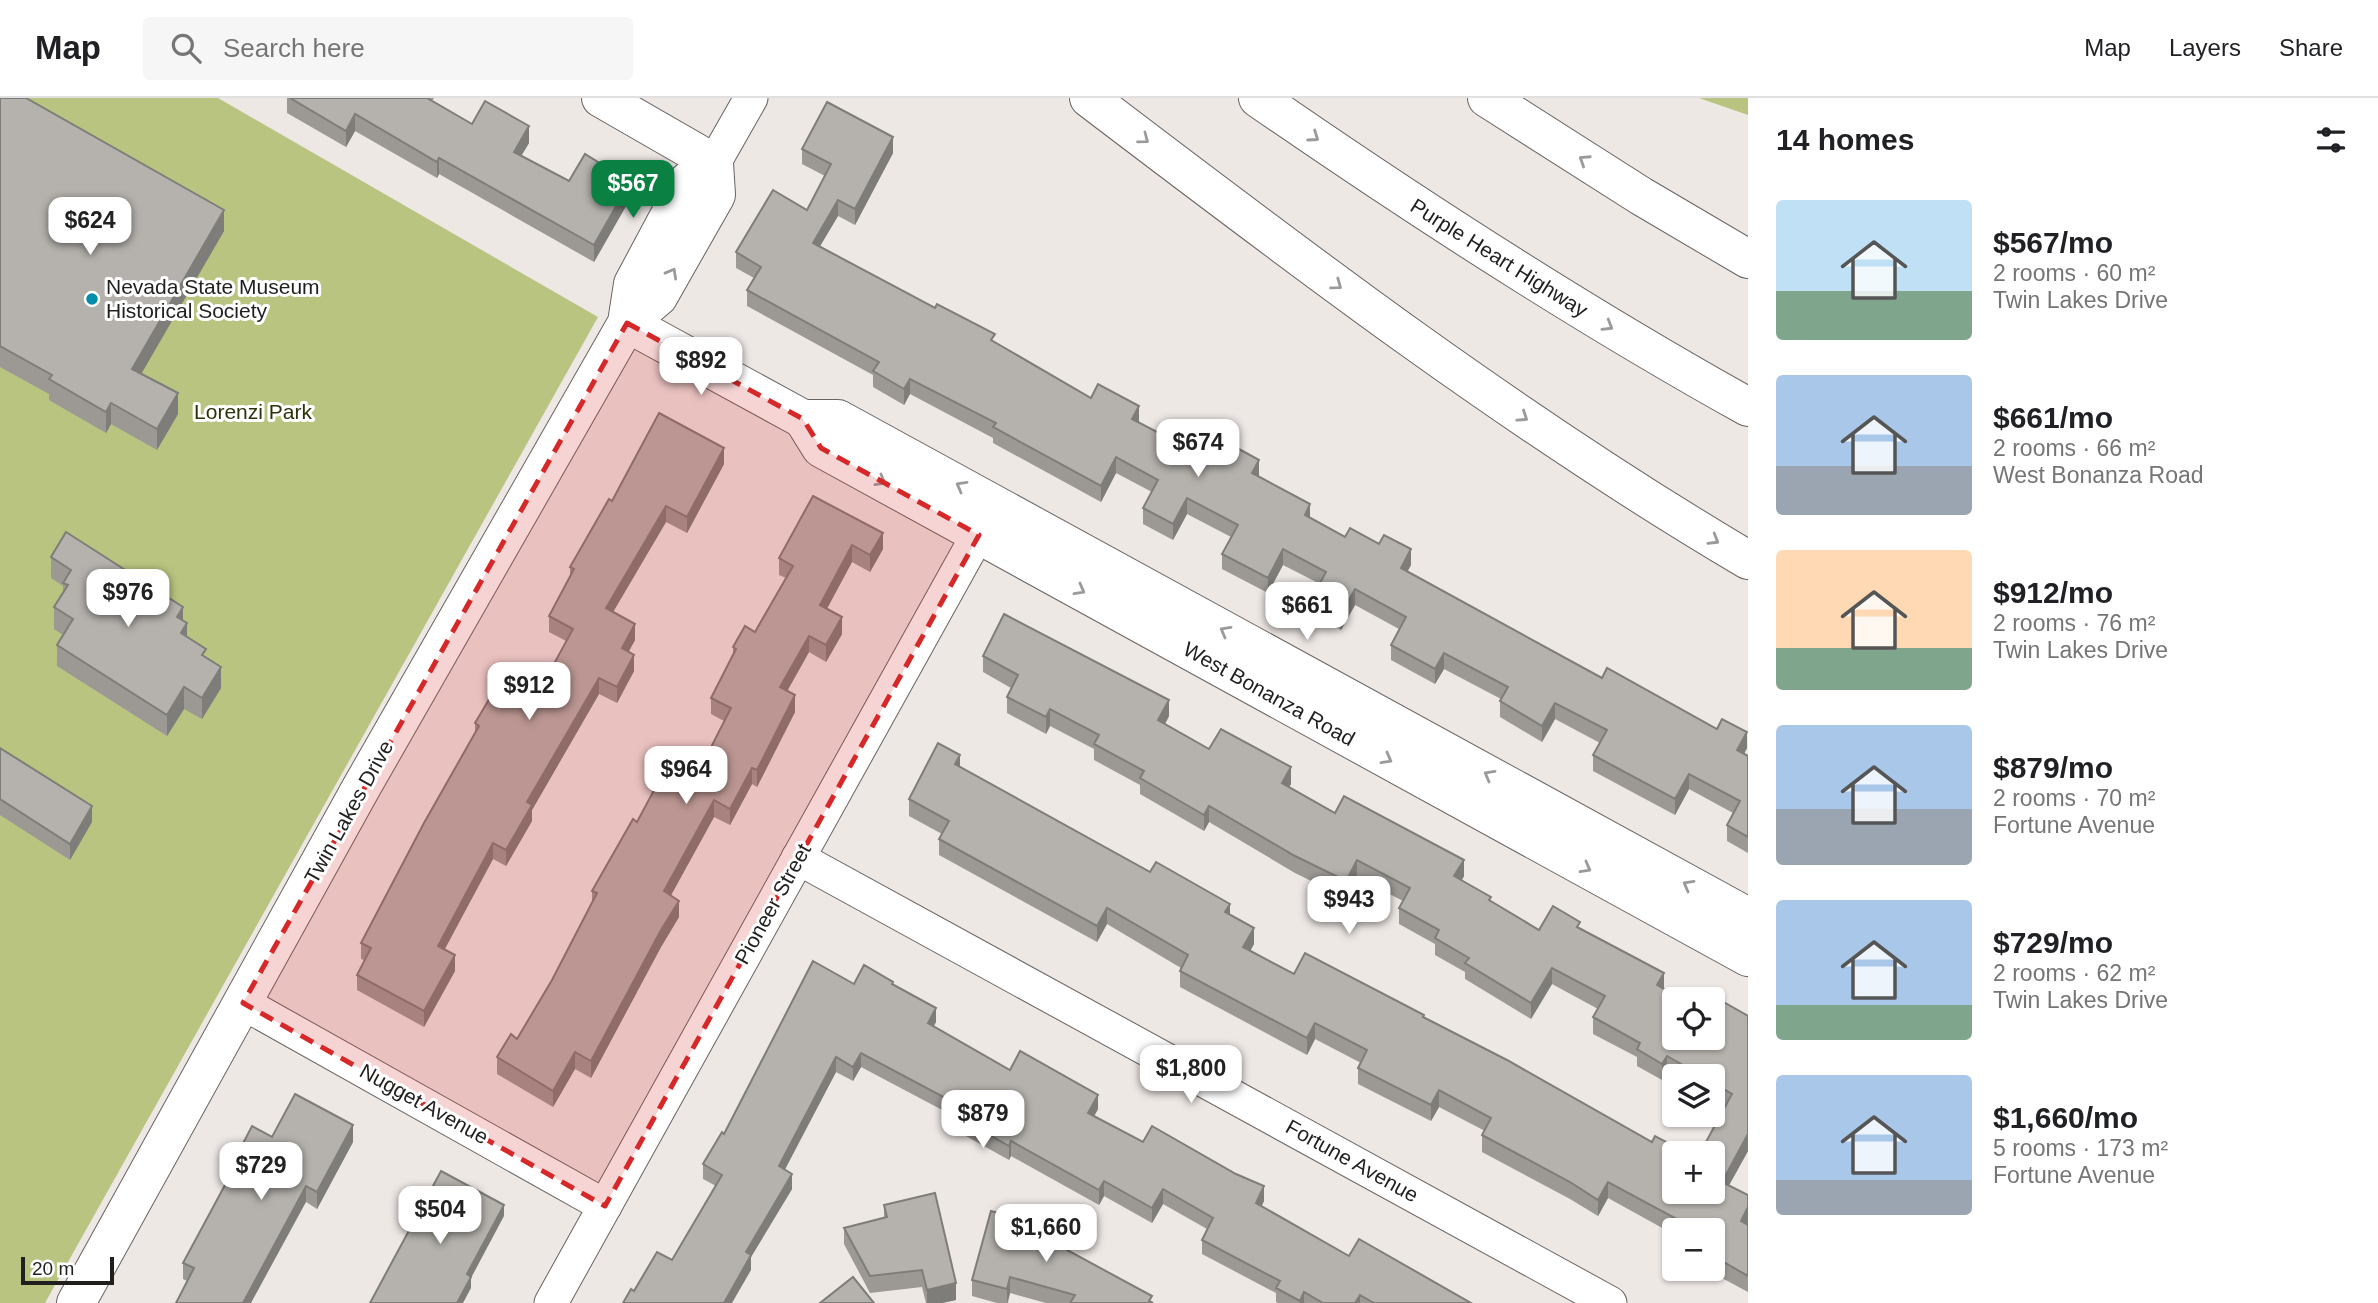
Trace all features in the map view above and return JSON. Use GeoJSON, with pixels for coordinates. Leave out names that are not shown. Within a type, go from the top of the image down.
{"type":"FeatureCollection","features":[{"type":"Feature","properties":{"kind":"main road"},"geometry":{"type":"LineString","coordinates":[[601,98],[714,163]]}},
{"type":"Feature","properties":{"kind":"main road"},"geometry":{"type":"LineString","coordinates":[[1089,98],[1282,245],[1461,375],[1601,469],[1748,560]]}},
{"type":"Feature","properties":{"kind":"main road","name":"Purple Heart Highway"},"geometry":{"type":"LineString","coordinates":[[1258,98],[1359,168],[1538,284],[1748,407]]}},
{"type":"Feature","properties":{"kind":"main road"},"geometry":{"type":"LineString","coordinates":[[1487,98],[1641,196],[1748,259]]}},
{"type":"Feature","properties":{"kind":"main road","name":"Twin Lakes Drive"},"geometry":{"type":"LineString","coordinates":[[76,1303],[361,788],[627,323],[634,284],[688,181],[714,163]]}},
{"type":"Feature","properties":{"kind":"main road"},"geometry":{"type":"LineString","coordinates":[[1641,196],[1748,237]]}},
{"type":"Feature","properties":{"kind":"main road","name":"West Bonanza Road"},"geometry":{"type":"LineString","coordinates":[[627,323],[803,419],[821,449],[987,520],[1291,686],[1748,917]]}},
{"type":"Feature","properties":{"kind":"main road","name":"West Bonanza Road"},"geometry":{"type":"LineString","coordinates":[[1291,686],[1748,957]]}},
{"type":"Feature","properties":{"kind":"street","name":"Twin Lakes Drive"},"geometry":{"type":"LineString","coordinates":[[714,163],[751,98]]}},
{"type":"Feature","properties":{"kind":"street","name":"Pioneer Street"},"geometry":{"type":"LineString","coordinates":[[551,1303],[987,520]]}},
{"type":"Feature","properties":{"kind":"street","name":"Fortune Avenue"},"geometry":{"type":"LineString","coordinates":[[798,859],[1610,1303]]}},
{"type":"Feature","properties":{"kind":"street","name":"Nugget Avenue"},"geometry":{"type":"LineString","coordinates":[[243,1003],[605,1206]]}},
{"type":"Feature","properties":{"kind":"highlighted area"},"geometry":{"type":"Polygon","coordinates":[[[627,323],[803,419],[821,448],[979,535],[605,1206],[243,1003],[627,323]]]}},
{"type":"Feature","properties":{"kind":"green space","name":"Lorenzi Park"},"geometry":{"type":"Polygon","coordinates":[[[0,98],[218,98],[598,317],[45,1303],[0,1303],[0,98]]]}},
{"type":"Feature","properties":{"kind":"green space"},"geometry":{"type":"Polygon","coordinates":[[[1699,98],[1748,98],[1748,115],[1699,98]]]}},
{"type":"Feature","properties":{"kind":"building","name":"Nevada State Museum Historical Society"},"geometry":{"type":"Polygon","coordinates":[[[0,98],[26,98],[224,210],[132,369],[178,393],[157,429],[111,403],[106,412],[49,379],[52,375],[0,346],[0,98]]]}},
{"type":"Feature","properties":{"kind":"building"},"geometry":{"type":"Polygon","coordinates":[[[290,98],[427,98],[472,124],[485,101],[529,126],[514,152],[569,181],[585,154],[630,182],[594,245],[439,158],[437,162],[355,114],[346,131],[290,98]]]}},
{"type":"Feature","properties":{"kind":"building"},"geometry":{"type":"Polygon","coordinates":[[[827,102],[893,137],[855,209],[838,200],[813,243],[935,308],[937,304],[995,334],[991,340],[1091,398],[1098,384],[1139,406],[1132,419],[1178,443],[1180,439],[1209,454],[1217,437],[1259,460],[1252,473],[1310,504],[1305,515],[1345,537],[1350,528],[1379,544],[1384,535],[1411,549],[1401,568],[1602,678],[1607,668],[1717,729],[1722,719],[1747,732],[1737,750],[1748,756],[1748,837],[1727,825],[1740,801],[1689,774],[1675,799],[1593,755],[1607,730],[1555,703],[1542,726],[1500,701],[1508,687],[1444,653],[1435,669],[1391,645],[1406,617],[1355,589],[1341,614],[1312,598],[1326,572],[1283,549],[1268,578],[1222,554],[1238,525],[1187,498],[1173,524],[1143,508],[1158,480],[1116,457],[1101,486],[993,427],[996,423],[910,379],[904,389],[873,371],[879,362],[747,290],[761,267],[736,252],[773,190],[807,210],[831,164],[802,149],[827,102]]]}},
{"type":"Feature","properties":{"kind":"building"},"geometry":{"type":"Polygon","coordinates":[[[659,413],[724,448],[687,517],[666,506],[606,608],[635,624],[622,648],[634,655],[617,687],[599,678],[527,802],[532,805],[506,850],[493,843],[438,946],[455,955],[424,1011],[357,975],[371,948],[361,943],[479,726],[475,723],[494,691],[509,700],[531,663],[549,673],[573,629],[549,616],[574,569],[570,567],[609,499],[612,501],[659,413]]]}},
{"type":"Feature","properties":{"kind":"building"},"geometry":{"type":"Polygon","coordinates":[[[813,496],[883,533],[870,555],[852,545],[820,605],[842,617],[826,645],[809,636],[780,687],[795,695],[757,770],[752,768],[730,809],[714,800],[664,891],[679,901],[591,1061],[575,1052],[553,1091],[497,1057],[511,1034],[517,1039],[552,980],[597,893],[592,891],[633,819],[637,822],[675,751],[702,765],[731,708],[711,698],[745,626],[755,632],[793,566],[779,558],[813,496]]]}},
{"type":"Feature","properties":{"kind":"building"},"geometry":{"type":"Polygon","coordinates":[[[66,532],[183,607],[177,617],[187,623],[181,633],[206,649],[202,655],[221,667],[202,698],[184,687],[167,715],[57,645],[73,619],[54,607],[68,585],[63,583],[71,570],[51,557],[66,532]]]}},
{"type":"Feature","properties":{"kind":"building"},"geometry":{"type":"Polygon","coordinates":[[[1004,614],[1169,700],[1158,720],[1209,749],[1221,729],[1291,767],[1282,783],[1335,813],[1344,796],[1464,860],[1454,876],[1491,897],[1489,900],[1539,930],[1553,906],[1580,922],[1577,927],[1664,973],[1657,985],[1662,988],[1662,1050],[1725,1050],[1725,1003],[1748,1016],[1748,1134],[1725,1176],[1725,1141],[1707,1141],[1714,1127],[1725,1127],[1725,1107],[1732,1094],[1725,1090],[1725,1064],[1681,1064],[1667,1056],[1662,1064],[1637,1049],[1640,1043],[1593,1017],[1605,996],[1552,968],[1531,1003],[1465,963],[1469,958],[1435,938],[1439,930],[1399,908],[1410,888],[1357,860],[1346,881],[1295,856],[1209,806],[1204,815],[1140,778],[1144,771],[1094,744],[1099,735],[1050,709],[1046,717],[1007,697],[1018,675],[983,656],[1004,614]]]}},
{"type":"Feature","properties":{"kind":"building"},"geometry":{"type":"Polygon","coordinates":[[[938,743],[960,755],[955,764],[1150,872],[1156,862],[1230,904],[1225,912],[1254,928],[1243,947],[1294,974],[1305,953],[1507,1060],[1652,1142],[1655,1136],[1664,1141],[1662,1141],[1662,1204],[1725,1204],[1725,1184],[1748,1195],[1748,1207],[1741,1221],[1748,1225],[1748,1276],[1725,1263],[1725,1218],[1675,1218],[1608,1182],[1598,1200],[1482,1135],[1491,1118],[1439,1090],[1431,1105],[1358,1068],[1367,1050],[1315,1023],[1307,1038],[1180,971],[1188,955],[1107,908],[1097,926],[939,839],[949,821],[909,799],[938,743]]]}},
{"type":"Feature","properties":{"kind":"building"},"geometry":{"type":"Polygon","coordinates":[[[0,748],[92,806],[70,844],[0,799],[0,748]]]}},
{"type":"Feature","properties":{"kind":"building"},"geometry":{"type":"Polygon","coordinates":[[[813,961],[854,984],[864,965],[936,1008],[928,1023],[1010,1070],[1020,1051],[1098,1095],[1088,1113],[1143,1142],[1152,1126],[1236,1174],[1264,1186],[1256,1203],[1349,1256],[1359,1239],[1471,1303],[1374,1303],[1360,1295],[1355,1303],[1323,1303],[1304,1292],[1300,1301],[1276,1288],[1280,1281],[1202,1240],[1213,1218],[1163,1189],[1152,1208],[1104,1181],[1099,1190],[1011,1141],[1009,1146],[946,1110],[951,1101],[861,1053],[853,1067],[836,1057],[779,1166],[792,1174],[746,1252],[751,1255],[724,1303],[623,1303],[631,1289],[634,1291],[657,1252],[672,1260],[722,1175],[703,1164],[722,1132],[724,1134],[813,961]]]}},
{"type":"Feature","properties":{"kind":"building"},"geometry":{"type":"Polygon","coordinates":[[[295,1094],[353,1125],[317,1192],[306,1186],[243,1303],[176,1303],[194,1268],[183,1263],[239,1159],[236,1157],[252,1126],[272,1137],[295,1094]]]}},
{"type":"Feature","properties":{"kind":"building"},"geometry":{"type":"Polygon","coordinates":[[[441,1171],[504,1205],[467,1274],[471,1277],[457,1303],[370,1303],[441,1171]]]}},
{"type":"Feature","properties":{"kind":"building"},"geometry":{"type":"Polygon","coordinates":[[[935,1193],[956,1283],[927,1290],[922,1270],[870,1276],[844,1228],[887,1217],[884,1205],[935,1193]]]}},
{"type":"Feature","properties":{"kind":"building"},"geometry":{"type":"Polygon","coordinates":[[[991,1211],[1052,1228],[1049,1241],[1068,1246],[1067,1250],[1152,1296],[1149,1301],[1153,1303],[1070,1303],[1075,1295],[1010,1277],[1007,1289],[972,1280],[991,1211]]]}},
{"type":"Feature","properties":{"kind":"building"},"geometry":{"type":"Polygon","coordinates":[[[853,1277],[874,1303],[820,1303],[853,1277]]]}},
{"type":"Feature","properties":{"kind":"place","name":"Nevada State Museum Historical Society"},"geometry":{"type":"Point","coordinates":[92,299]}}]}
